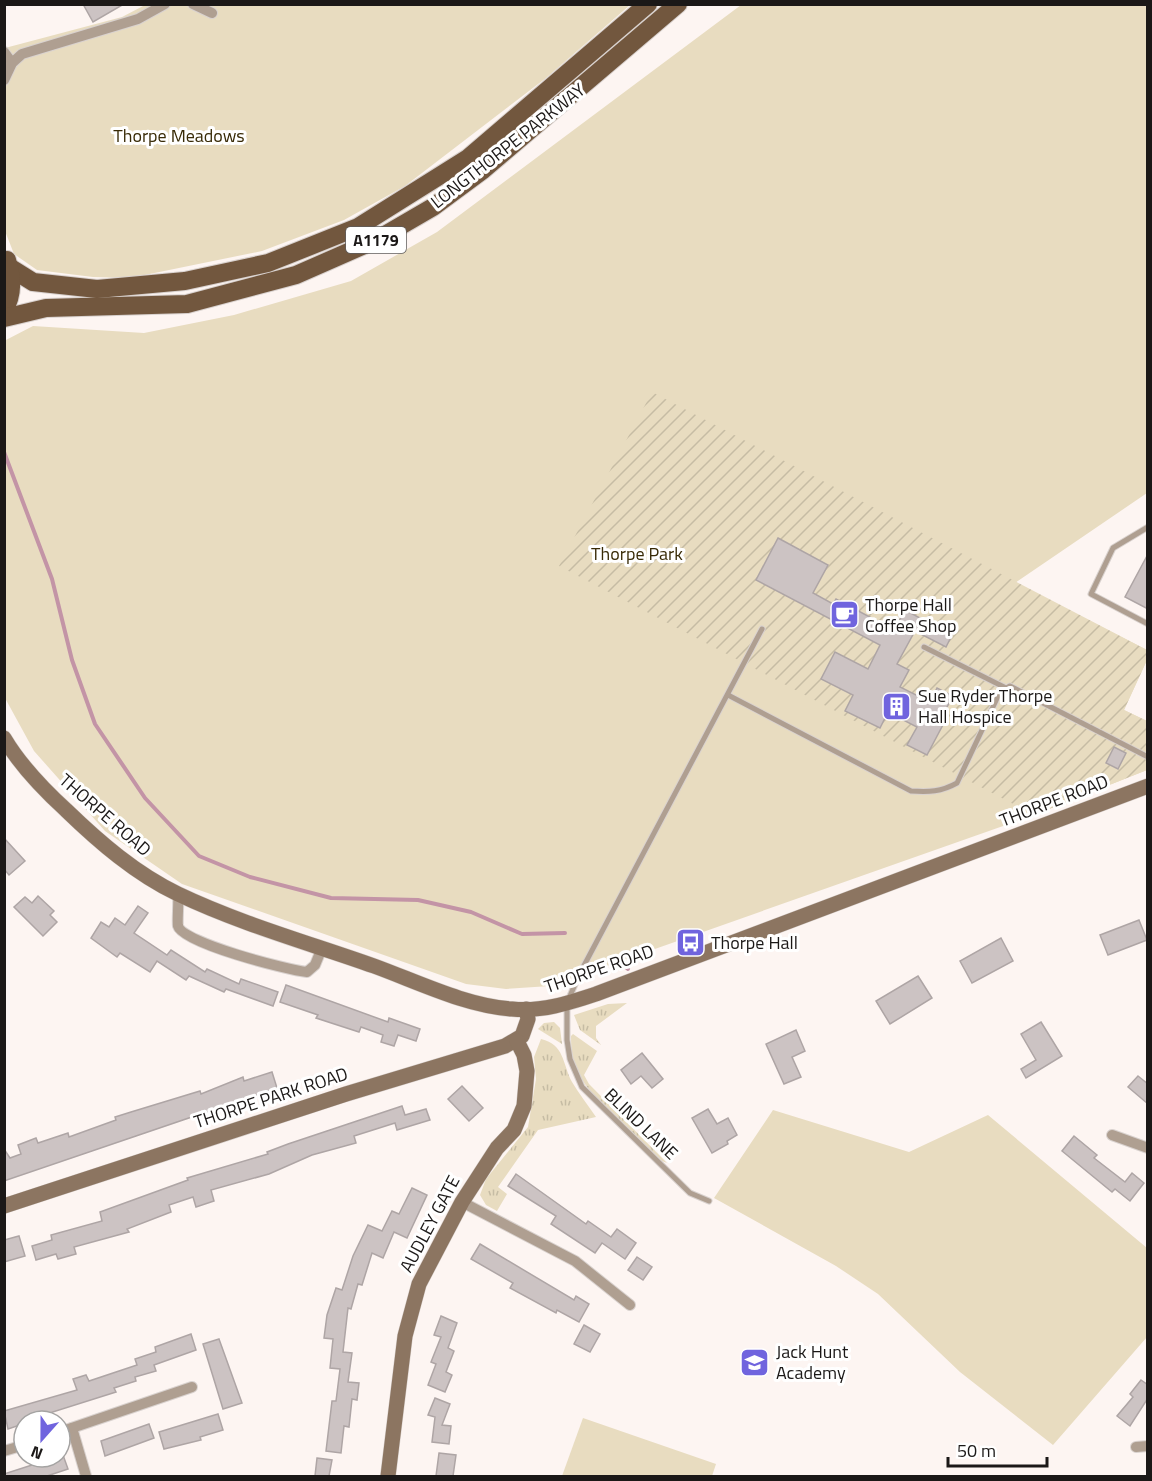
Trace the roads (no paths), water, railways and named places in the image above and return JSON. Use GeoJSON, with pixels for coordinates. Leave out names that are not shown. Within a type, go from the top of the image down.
{"type":"FeatureCollection","features":[{"type":"Feature","properties":{"kind":"main road","name":"LONGTHORPE PARKWAY"},"geometry":{"type":"LineString","coordinates":[[7,261],[33,282],[96,290],[185,281],[268,263],[357,227],[468,158],[648,4]]}},
{"type":"Feature","properties":{"kind":"main road","name":"LONGTHORPE PARKWAY"},"geometry":{"type":"LineString","coordinates":[[4,318],[46,308],[187,304],[296,275],[378,239],[433,207],[483,170],[678,4]]}},
{"type":"Feature","properties":{"kind":"main road"},"geometry":{"type":"LineString","coordinates":[[4,310],[12,290],[7,261]]}},
{"type":"Feature","properties":{"kind":"street"},"geometry":{"type":"LineString","coordinates":[[4,80],[12,63],[22,54],[92,35],[138,19],[165,4]]}},
{"type":"Feature","properties":{"kind":"street"},"geometry":{"type":"LineString","coordinates":[[193,4],[212,13]]}},
{"type":"Feature","properties":{"kind":"street"},"geometry":{"type":"LineString","coordinates":[[4,52],[12,63]]}},
{"type":"Feature","properties":{"kind":"street","name":"THORPE ROAD"},"geometry":{"type":"LineString","coordinates":[[4,738],[48,793],[81,825],[135,868],[178,894],[322,948],[496,1008],[526,1009],[567,1003],[1148,786]]}},
{"type":"Feature","properties":{"kind":"street"},"geometry":{"type":"LineString","coordinates":[[178,894],[178,926],[183,934],[202,943],[307,972],[315,965],[322,948]]}},
{"type":"Feature","properties":{"kind":"street"},"geometry":{"type":"LineString","coordinates":[[517,1041],[526,1029],[526,1009]]}},
{"type":"Feature","properties":{"kind":"street","name":"AUDLEY GATE"},"geometry":{"type":"LineString","coordinates":[[388,1476],[405,1336],[419,1284],[462,1202],[497,1148],[519,1122],[524,1106],[527,1071],[524,1055],[517,1041]]}},
{"type":"Feature","properties":{"kind":"street","name":"THORPE PARK ROAD"},"geometry":{"type":"LineString","coordinates":[[4,1206],[517,1041]]}},
{"type":"Feature","properties":{"kind":"street"},"geometry":{"type":"LineString","coordinates":[[1112,1135],[1148,1148]]}},
{"type":"Feature","properties":{"kind":"street"},"geometry":{"type":"LineString","coordinates":[[462,1202],[575,1262],[630,1305]]}},
{"type":"Feature","properties":{"kind":"street"},"geometry":{"type":"LineString","coordinates":[[86,1476],[72,1428],[192,1387]]}},
{"type":"Feature","properties":{"kind":"street"},"geometry":{"type":"LineString","coordinates":[[1136,1447],[1148,1446]]}},
{"type":"Feature","properties":{"kind":"lane"},"geometry":{"type":"LineString","coordinates":[[1148,527],[1113,548],[1091,594],[1148,624]]}},
{"type":"Feature","properties":{"kind":"lane"},"geometry":{"type":"LineString","coordinates":[[567,1003],[579,975],[762,629]]}},
{"type":"Feature","properties":{"kind":"lane"},"geometry":{"type":"LineString","coordinates":[[924,647],[1004,687],[1010,686],[1018,689],[1148,757]]}},
{"type":"Feature","properties":{"kind":"lane"},"geometry":{"type":"LineString","coordinates":[[728,695],[911,791],[931,792],[957,783],[1004,687]]}},
{"type":"Feature","properties":{"kind":"lane","name":"BLIND LANE"},"geometry":{"type":"LineString","coordinates":[[567,1003],[569,1053],[582,1086],[690,1193],[709,1201]]}},
{"type":"Feature","properties":{"kind":"waterway"},"geometry":{"type":"LineString","coordinates":[[4,452],[52,579],[72,660],[95,724],[145,798],[199,856],[250,877],[331,898],[418,900],[471,912],[522,934],[565,933]]}},
{"type":"Feature","properties":{"kind":"waterway"},"geometry":{"type":"LineString","coordinates":[[618,960],[628,969]]}},
{"type":"Feature","properties":{"kind":"place","name":"Thorpe Hall Coffee Shop"},"geometry":{"type":"Point","coordinates":[844,615]}},
{"type":"Feature","properties":{"kind":"place","name":"Sue Ryder Thorpe Hall Hospice"},"geometry":{"type":"Point","coordinates":[897,706]}},
{"type":"Feature","properties":{"kind":"place","name":"Thorpe Hall"},"geometry":{"type":"Point","coordinates":[690,943]}},
{"type":"Feature","properties":{"kind":"place","name":"Jack Hunt Academy"},"geometry":{"type":"Point","coordinates":[755,1362]}},
{"type":"Feature","properties":{"kind":"park label","name":"Thorpe Meadows"},"geometry":{"type":"Point","coordinates":[179,136]}},
{"type":"Feature","properties":{"kind":"park label","name":"Thorpe Park"},"geometry":{"type":"Point","coordinates":[637,554]}}]}
